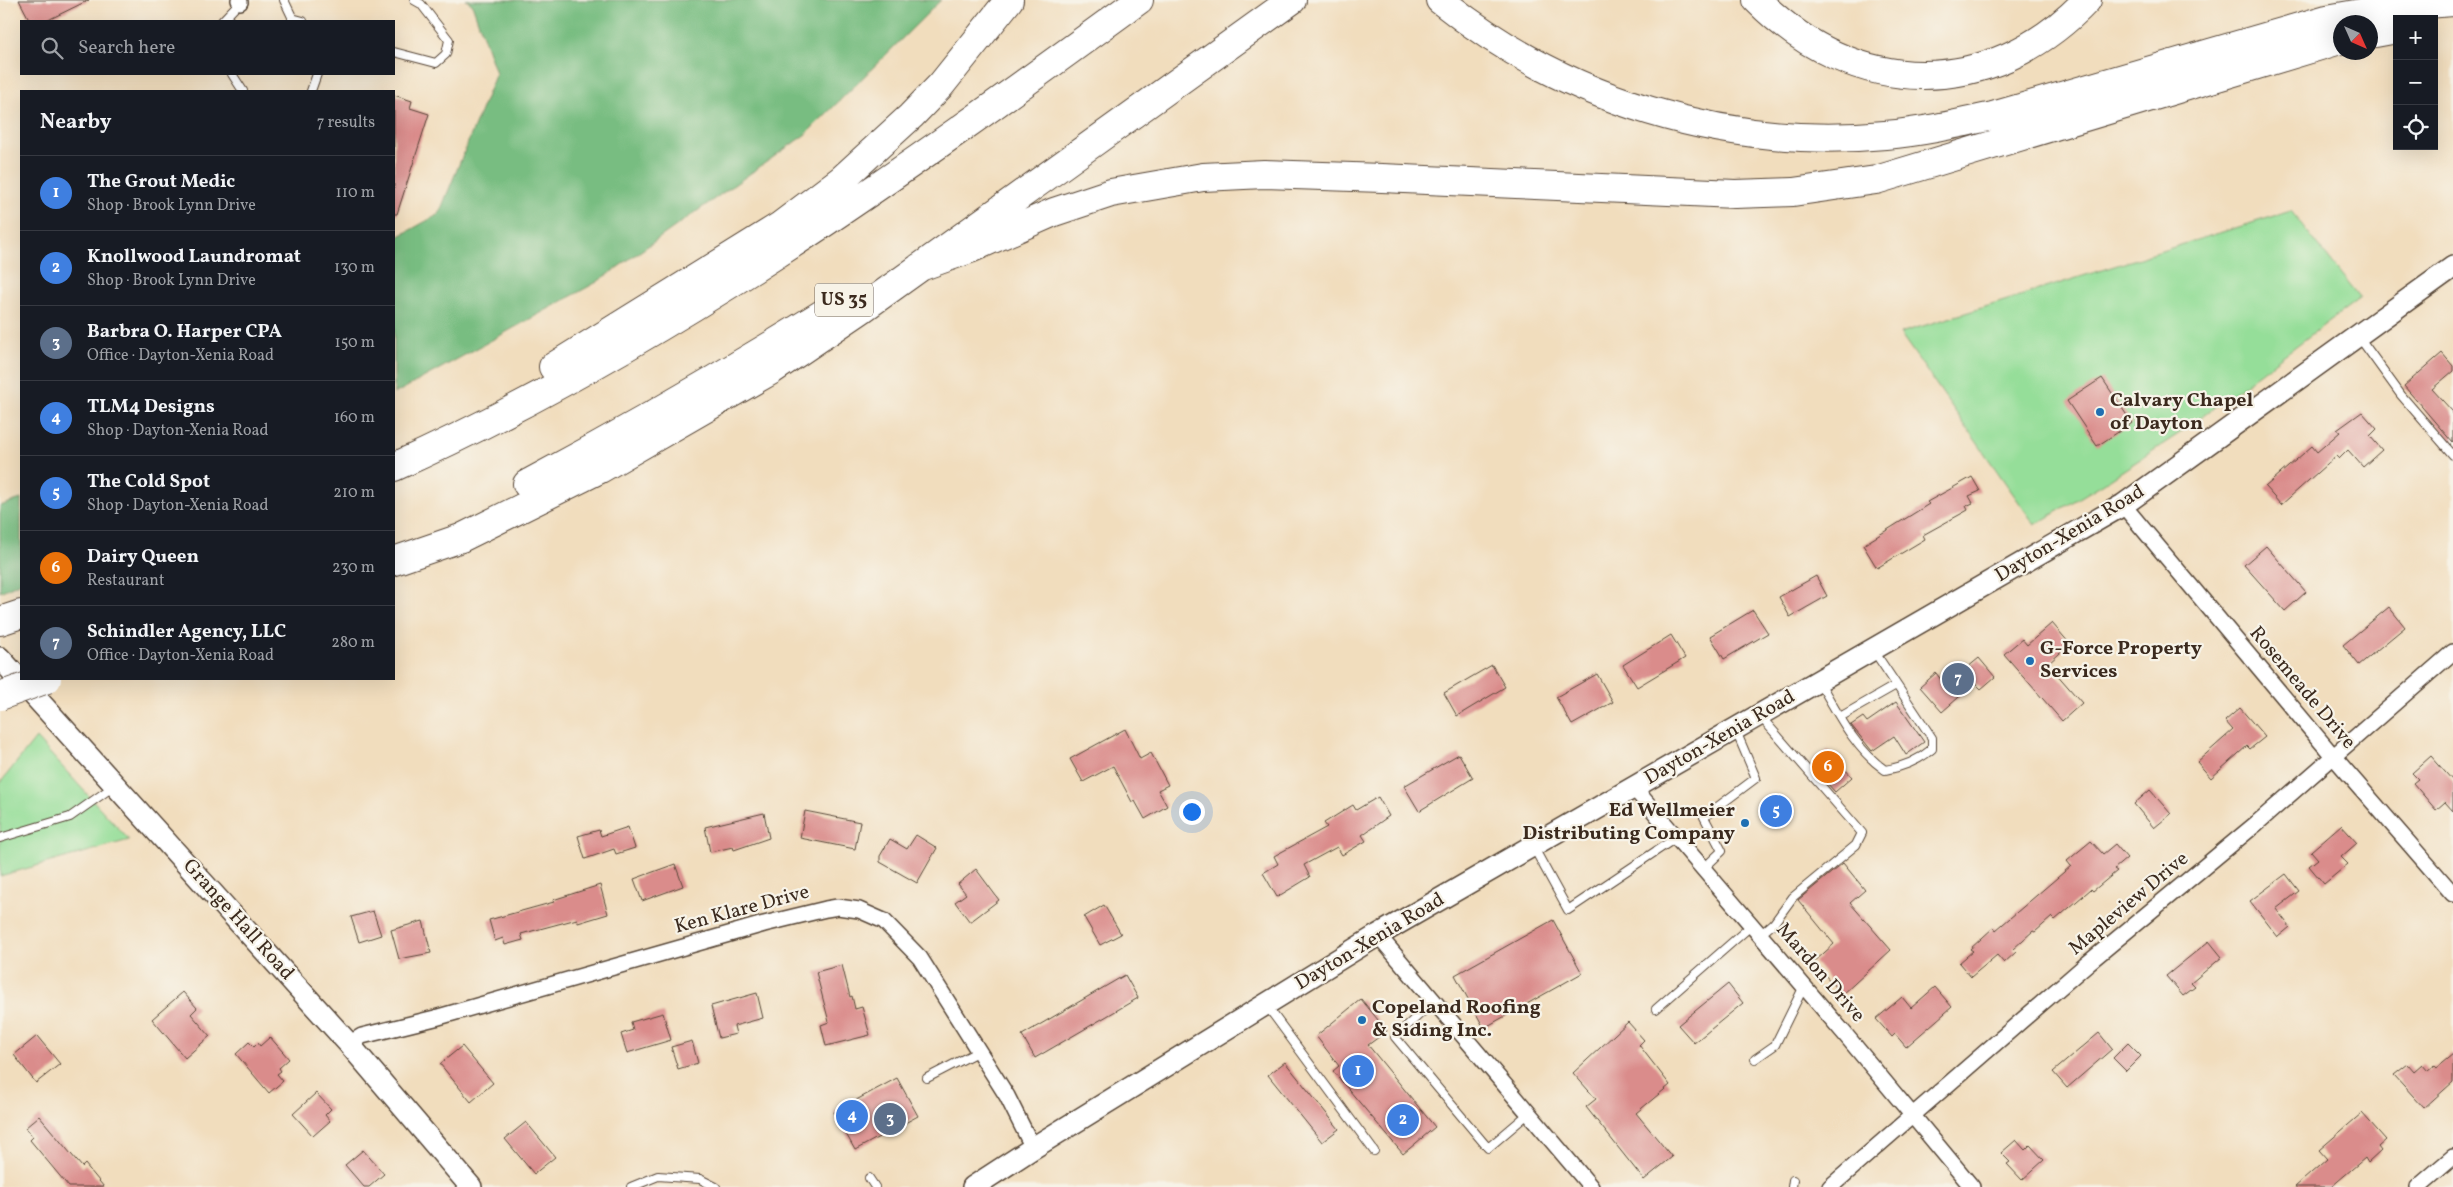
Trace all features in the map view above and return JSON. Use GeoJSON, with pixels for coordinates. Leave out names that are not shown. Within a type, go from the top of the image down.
{"type":"FeatureCollection","features":[{"type":"Feature","properties":{"kind":"highway"},"geometry":{"type":"LineString","coordinates":[[395,447],[559,364],[722,263],[805,208],[841,180],[911,116],[972,48],[1009,0]]}},
{"type":"Feature","properties":{"kind":"highway"},"geometry":{"type":"LineString","coordinates":[[395,467],[499,416],[690,310],[880,186],[1139,0]]}},
{"type":"Feature","properties":{"kind":"highway","name":"US 35"},"geometry":{"type":"LineString","coordinates":[[395,551],[497,500],[609,441],[833,308],[1002,189],[1263,0]]}},
{"type":"Feature","properties":{"kind":"highway"},"geometry":{"type":"LineString","coordinates":[[395,561],[461,538],[600,469],[772,370],[920,267],[1292,0]]}},
{"type":"Feature","properties":{"kind":"highway"},"geometry":{"type":"LineString","coordinates":[[1440,0],[1486,33],[1539,65],[1616,100],[1691,122],[1746,133],[1833,138],[1885,135],[1940,128],[1993,116],[2327,19],[2401,6],[2453,2]]}},
{"type":"Feature","properties":{"kind":"highway"},"geometry":{"type":"LineString","coordinates":[[1757,0],[1776,20],[1828,54],[1859,66],[1893,73],[1923,75],[1958,72],[1988,65],[2016,54],[2042,40],[2068,19],[2086,0]]}},
{"type":"Feature","properties":{"kind":"highway"},"geometry":{"type":"LineString","coordinates":[[2438,21],[2453,18]]}},
{"type":"Feature","properties":{"kind":"highway"},"geometry":{"type":"LineString","coordinates":[[2378,33],[2393,30]]}},
{"type":"Feature","properties":{"kind":"highway"},"geometry":{"type":"LineString","coordinates":[[920,267],[970,249],[1054,212],[1111,193],[1203,177],[1264,174],[1735,194],[1824,189],[1876,180],[2333,42]]}},
{"type":"Feature","properties":{"kind":"highway"},"geometry":{"type":"LineString","coordinates":[[0,621],[20,614]]}},
{"type":"Feature","properties":{"kind":"highway"},"geometry":{"type":"LineString","coordinates":[[0,696],[44,680]]}},
{"type":"Feature","properties":{"kind":"main road","name":"Dayton-Xenia Road"},"geometry":{"type":"LineString","coordinates":[[973,1187],[1032,1148],[1378,935],[2123,505],[2453,267]]}},
{"type":"Feature","properties":{"kind":"main road","name":"Grange Hall Road"},"geometry":{"type":"LineString","coordinates":[[0,658],[20,680]]}},
{"type":"Feature","properties":{"kind":"main road","name":"Grange Hall Road"},"geometry":{"type":"LineString","coordinates":[[20,680],[349,1044],[471,1187]]}},
{"type":"Feature","properties":{"kind":"street","name":"Rosemeade Drive"},"geometry":{"type":"LineString","coordinates":[[2123,505],[2333,756],[2453,894]]}},
{"type":"Feature","properties":{"kind":"street","name":"Mapleview Drive"},"geometry":{"type":"LineString","coordinates":[[1830,1187],[2088,964],[2257,823],[2453,652]]}},
{"type":"Feature","properties":{"kind":"street","name":"Mardon Drive"},"geometry":{"type":"LineString","coordinates":[[1634,788],[1804,986],[1972,1187]]}},
{"type":"Feature","properties":{"kind":"street","name":"Ken Klare Drive"},"geometry":{"type":"LineString","coordinates":[[349,1044],[362,1036],[435,1018],[764,924],[838,907],[868,913],[884,922],[903,939],[933,978],[1007,1096],[1032,1148]]}},
{"type":"Feature","properties":{"kind":"street"},"geometry":{"type":"LineString","coordinates":[[1378,935],[1591,1187]]}},
{"type":"Feature","properties":{"kind":"street"},"geometry":{"type":"LineString","coordinates":[[2418,1187],[2453,1157]]}},
{"type":"Feature","properties":{"kind":"lane"},"geometry":{"type":"LineString","coordinates":[[284,0],[293,19]]}},
{"type":"Feature","properties":{"kind":"lane"},"geometry":{"type":"LineString","coordinates":[[395,52],[436,63],[446,54],[449,40],[421,4],[414,0]]}},
{"type":"Feature","properties":{"kind":"lane"},"geometry":{"type":"LineString","coordinates":[[223,20],[242,1]]}},
{"type":"Feature","properties":{"kind":"lane"},"geometry":{"type":"LineString","coordinates":[[233,75],[242,90]]}},
{"type":"Feature","properties":{"kind":"lane"},"geometry":{"type":"LineString","coordinates":[[311,90],[317,75]]}},
{"type":"Feature","properties":{"kind":"lane"},"geometry":{"type":"LineString","coordinates":[[2358,335],[2401,395],[2453,455]]}},
{"type":"Feature","properties":{"kind":"lane"},"geometry":{"type":"LineString","coordinates":[[1819,681],[1840,717],[1870,759],[1885,770],[1903,766],[1923,757],[1932,749],[1932,738],[1873,650]]}},
{"type":"Feature","properties":{"kind":"lane"},"geometry":{"type":"LineString","coordinates":[[1840,717],[1896,685]]}},
{"type":"Feature","properties":{"kind":"lane"},"geometry":{"type":"LineString","coordinates":[[1656,1010],[1756,930],[1774,923],[1793,897],[1856,845],[1862,833],[1760,715]]}},
{"type":"Feature","properties":{"kind":"lane"},"geometry":{"type":"LineString","coordinates":[[1704,868],[1722,851],[1704,817],[1756,778],[1735,729]]}},
{"type":"Feature","properties":{"kind":"lane"},"geometry":{"type":"LineString","coordinates":[[0,838],[70,817],[116,785]]}},
{"type":"Feature","properties":{"kind":"lane"},"geometry":{"type":"LineString","coordinates":[[1533,846],[1568,910],[1677,837]]}},
{"type":"Feature","properties":{"kind":"lane"},"geometry":{"type":"LineString","coordinates":[[1755,1059],[1775,1045],[1804,986]]}},
{"type":"Feature","properties":{"kind":"lane"},"geometry":{"type":"LineString","coordinates":[[1434,1001],[1395,1037],[1488,1148],[1528,1114]]}},
{"type":"Feature","properties":{"kind":"lane"},"geometry":{"type":"LineString","coordinates":[[1266,1005],[1374,1151]]}},
{"type":"Feature","properties":{"kind":"lane"},"geometry":{"type":"LineString","coordinates":[[928,1078],[979,1051]]}},
{"type":"Feature","properties":{"kind":"lane"},"geometry":{"type":"LineString","coordinates":[[631,1187],[658,1176],[700,1179],[716,1187]]}},
{"type":"Feature","properties":{"kind":"lane"},"geometry":{"type":"LineString","coordinates":[[869,1178],[874,1187]]}},
{"type":"Feature","properties":{"kind":"green space"},"geometry":{"type":"Polygon","coordinates":[[[466,0],[941,0],[806,134],[597,282],[395,393],[395,238],[439,214],[496,73],[472,4],[466,0]]]}},
{"type":"Feature","properties":{"kind":"green space"},"geometry":{"type":"Polygon","coordinates":[[[2291,211],[2360,298],[2180,433],[2104,483],[2035,525],[1900,333],[2193,241],[2291,211]]]}},
{"type":"Feature","properties":{"kind":"green space"},"geometry":{"type":"Polygon","coordinates":[[[20,499],[20,582],[0,592],[0,506],[20,499]]]}},
{"type":"Feature","properties":{"kind":"green space"},"geometry":{"type":"Polygon","coordinates":[[[36,738],[129,840],[0,876],[0,783],[36,738]]]}},
{"type":"Feature","properties":{"kind":"building"},"geometry":{"type":"Polygon","coordinates":[[[19,0],[89,0],[48,20],[29,20],[19,0]]]}},
{"type":"Feature","properties":{"kind":"building"},"geometry":{"type":"Polygon","coordinates":[[[395,95],[412,101],[410,108],[429,114],[397,214],[395,214],[395,95]]]}},
{"type":"Feature","properties":{"kind":"building"},"geometry":{"type":"Polygon","coordinates":[[[2442,353],[2453,366],[2453,371],[2432,389],[2453,412],[2453,443],[2404,386],[2442,353]]]}},
{"type":"Feature","properties":{"kind":"building","name":"Calvary Chapel of Dayton"},"geometry":{"type":"Polygon","coordinates":[[[2102,378],[2132,423],[2097,446],[2067,401],[2102,378]]]}},
{"type":"Feature","properties":{"kind":"building"},"geometry":{"type":"Polygon","coordinates":[[[2362,412],[2377,429],[2370,436],[2382,450],[2363,467],[2348,450],[2339,459],[2336,456],[2281,505],[2265,487],[2312,446],[2317,452],[2340,432],[2337,430],[2362,412]]]}},
{"type":"Feature","properties":{"kind":"building"},"geometry":{"type":"Polygon","coordinates":[[[1972,477],[1980,491],[1969,496],[1973,503],[1966,506],[1968,510],[1923,535],[1925,539],[1877,568],[1863,545],[1929,504],[1927,502],[1972,477]]]}},
{"type":"Feature","properties":{"kind":"building"},"geometry":{"type":"Polygon","coordinates":[[[2266,546],[2306,592],[2285,611],[2244,565],[2266,546]]]}},
{"type":"Feature","properties":{"kind":"building"},"geometry":{"type":"Polygon","coordinates":[[[1816,576],[1827,596],[1790,617],[1779,597],[1816,576]]]}},
{"type":"Feature","properties":{"kind":"building"},"geometry":{"type":"Polygon","coordinates":[[[2389,607],[2405,627],[2359,665],[2343,645],[2389,607]]]}},
{"type":"Feature","properties":{"kind":"building"},"geometry":{"type":"Polygon","coordinates":[[[1753,610],[1768,633],[1724,659],[1710,636],[1753,610]]]}},
{"type":"Feature","properties":{"kind":"building"},"geometry":{"type":"Polygon","coordinates":[[[2052,623],[2070,644],[2048,664],[2082,703],[2062,721],[2004,654],[2022,639],[2027,645],[2052,623]]]}},
{"type":"Feature","properties":{"kind":"building"},"geometry":{"type":"Polygon","coordinates":[[[1671,635],[1685,658],[1637,687],[1623,665],[1671,635]]]}},
{"type":"Feature","properties":{"kind":"building"},"geometry":{"type":"Polygon","coordinates":[[[1979,658],[1995,677],[1981,689],[1975,683],[1942,712],[1920,687],[1936,673],[1942,681],[1952,672],[1956,677],[1979,658]]]}},
{"type":"Feature","properties":{"kind":"building"},"geometry":{"type":"Polygon","coordinates":[[[1492,665],[1505,687],[1457,716],[1444,693],[1492,665]]]}},
{"type":"Feature","properties":{"kind":"building"},"geometry":{"type":"Polygon","coordinates":[[[1597,674],[1613,702],[1572,725],[1556,697],[1597,674]]]}},
{"type":"Feature","properties":{"kind":"building"},"geometry":{"type":"Polygon","coordinates":[[[1896,702],[1924,742],[1906,755],[1894,736],[1872,751],[1851,725],[1863,717],[1867,722],[1896,702]]]}},
{"type":"Feature","properties":{"kind":"building"},"geometry":{"type":"Polygon","coordinates":[[[2240,708],[2265,737],[2250,749],[2247,746],[2211,778],[2197,762],[2233,730],[2225,721],[2240,708]]]}},
{"type":"Feature","properties":{"kind":"building"},"geometry":{"type":"Polygon","coordinates":[[[1125,729],[1140,759],[1151,753],[1168,785],[1158,790],[1167,806],[1145,819],[1135,801],[1132,802],[1113,766],[1083,782],[1070,759],[1125,729]]]}},
{"type":"Feature","properties":{"kind":"building"},"geometry":{"type":"Polygon","coordinates":[[[1828,750],[1852,777],[1835,792],[1811,765],[1828,750]]]}},
{"type":"Feature","properties":{"kind":"building"},"geometry":{"type":"Polygon","coordinates":[[[1459,754],[1473,778],[1419,811],[1404,786],[1459,754]]]}},
{"type":"Feature","properties":{"kind":"building"},"geometry":{"type":"Polygon","coordinates":[[[2431,756],[2453,781],[2453,811],[2445,802],[2436,810],[2413,783],[2418,779],[2412,773],[2431,756]]]}},
{"type":"Feature","properties":{"kind":"building"},"geometry":{"type":"Polygon","coordinates":[[[2150,790],[2171,814],[2154,828],[2134,804],[2150,790]]]}},
{"type":"Feature","properties":{"kind":"building"},"geometry":{"type":"Polygon","coordinates":[[[1378,797],[1389,816],[1362,835],[1366,841],[1342,855],[1337,847],[1304,865],[1310,877],[1277,897],[1263,873],[1278,864],[1274,856],[1327,827],[1324,823],[1353,805],[1356,810],[1378,797]]]}},
{"type":"Feature","properties":{"kind":"building"},"geometry":{"type":"Polygon","coordinates":[[[805,811],[860,822],[855,849],[800,838],[805,811]]]}},
{"type":"Feature","properties":{"kind":"building"},"geometry":{"type":"Polygon","coordinates":[[[764,813],[769,838],[734,850],[733,847],[710,852],[705,827],[764,813]]]}},
{"type":"Feature","properties":{"kind":"building"},"geometry":{"type":"Polygon","coordinates":[[[2341,825],[2357,843],[2341,857],[2348,864],[2324,884],[2309,866],[2318,859],[2311,851],[2341,825]]]}},
{"type":"Feature","properties":{"kind":"building"},"geometry":{"type":"Polygon","coordinates":[[[628,827],[635,848],[616,854],[614,849],[585,859],[578,836],[599,830],[601,836],[628,827]]]}},
{"type":"Feature","properties":{"kind":"building"},"geometry":{"type":"Polygon","coordinates":[[[916,835],[937,848],[917,883],[880,862],[880,856],[890,839],[907,849],[916,835]]]}},
{"type":"Feature","properties":{"kind":"building"},"geometry":{"type":"Polygon","coordinates":[[[2091,841],[2103,854],[2115,844],[2127,858],[2114,869],[2117,871],[2093,891],[2091,889],[2055,920],[2052,917],[2035,932],[2033,931],[2013,949],[2016,952],[2004,963],[1997,955],[1971,977],[1959,963],[1973,951],[1970,949],[1994,927],[1996,930],[2071,866],[2067,861],[2091,841]]]}},
{"type":"Feature","properties":{"kind":"building"},"geometry":{"type":"Polygon","coordinates":[[[1843,863],[1865,890],[1850,903],[1891,950],[1842,995],[1814,962],[1834,944],[1798,900],[1843,863]]]}},
{"type":"Feature","properties":{"kind":"building"},"geometry":{"type":"Polygon","coordinates":[[[675,864],[683,886],[642,901],[634,879],[675,864]]]}},
{"type":"Feature","properties":{"kind":"building"},"geometry":{"type":"Polygon","coordinates":[[[976,869],[999,900],[970,922],[955,902],[966,894],[958,884],[976,869]]]}},
{"type":"Feature","properties":{"kind":"building"},"geometry":{"type":"Polygon","coordinates":[[[2286,874],[2299,891],[2276,909],[2290,927],[2278,937],[2250,901],[2286,874]]]}},
{"type":"Feature","properties":{"kind":"building"},"geometry":{"type":"Polygon","coordinates":[[[600,885],[608,914],[578,923],[577,919],[521,934],[523,940],[505,945],[503,938],[495,941],[489,920],[554,902],[553,900],[600,885]]]}},
{"type":"Feature","properties":{"kind":"building"},"geometry":{"type":"Polygon","coordinates":[[[1104,905],[1121,934],[1100,945],[1084,917],[1104,905]]]}},
{"type":"Feature","properties":{"kind":"building"},"geometry":{"type":"Polygon","coordinates":[[[373,911],[381,935],[359,942],[351,917],[373,911]]]}},
{"type":"Feature","properties":{"kind":"building"},"geometry":{"type":"Polygon","coordinates":[[[1553,920],[1582,973],[1484,1028],[1455,975],[1553,920]]]}},
{"type":"Feature","properties":{"kind":"building"},"geometry":{"type":"Polygon","coordinates":[[[423,921],[431,953],[399,959],[391,930],[423,921]]]}},
{"type":"Feature","properties":{"kind":"building"},"geometry":{"type":"Polygon","coordinates":[[[2209,941],[2222,957],[2191,983],[2195,987],[2183,996],[2166,976],[2209,941]]]}},
{"type":"Feature","properties":{"kind":"building"},"geometry":{"type":"Polygon","coordinates":[[[842,965],[850,997],[852,996],[855,1009],[862,1007],[870,1035],[826,1046],[821,1025],[829,1022],[816,972],[842,965]]]}},
{"type":"Feature","properties":{"kind":"building"},"geometry":{"type":"Polygon","coordinates":[[[1125,975],[1138,998],[1035,1058],[1022,1035],[1125,975]]]}},
{"type":"Feature","properties":{"kind":"building"},"geometry":{"type":"Polygon","coordinates":[[[1728,984],[1743,1003],[1694,1043],[1678,1025],[1728,984]]]}},
{"type":"Feature","properties":{"kind":"building"},"geometry":{"type":"Polygon","coordinates":[[[1935,987],[1952,1007],[1906,1047],[1895,1034],[1892,1037],[1876,1019],[1902,997],[1911,1008],[1935,987]]]}},
{"type":"Feature","properties":{"kind":"building"},"geometry":{"type":"Polygon","coordinates":[[[183,992],[197,1008],[191,1014],[210,1036],[185,1058],[152,1019],[183,992]]]}},
{"type":"Feature","properties":{"kind":"building"},"geometry":{"type":"Polygon","coordinates":[[[757,993],[763,1018],[734,1026],[736,1034],[719,1038],[711,1006],[757,993]]]}},
{"type":"Feature","properties":{"kind":"building"},"geometry":{"type":"Polygon","coordinates":[[[1361,999],[1387,1031],[1368,1045],[1435,1127],[1403,1154],[1333,1071],[1339,1066],[1316,1036],[1361,999]]]}},
{"type":"Feature","properties":{"kind":"building"},"geometry":{"type":"Polygon","coordinates":[[[663,1013],[671,1040],[627,1053],[621,1034],[633,1030],[631,1022],[663,1013]]]}},
{"type":"Feature","properties":{"kind":"building"},"geometry":{"type":"Polygon","coordinates":[[[1628,1022],[1644,1040],[1639,1045],[1670,1085],[1636,1113],[1672,1157],[1644,1180],[1586,1107],[1596,1099],[1573,1073],[1628,1022]]]}},
{"type":"Feature","properties":{"kind":"building"},"geometry":{"type":"Polygon","coordinates":[[[2099,1033],[2112,1049],[2067,1088],[2053,1072],[2099,1033]]]}},
{"type":"Feature","properties":{"kind":"building"},"geometry":{"type":"Polygon","coordinates":[[[37,1036],[60,1064],[36,1083],[14,1055],[37,1036]]]}},
{"type":"Feature","properties":{"kind":"building"},"geometry":{"type":"Polygon","coordinates":[[[270,1037],[289,1059],[279,1068],[281,1071],[277,1074],[283,1081],[269,1093],[236,1054],[249,1042],[254,1047],[258,1043],[260,1046],[270,1037]]]}},
{"type":"Feature","properties":{"kind":"building"},"geometry":{"type":"Polygon","coordinates":[[[692,1041],[698,1063],[678,1069],[671,1047],[692,1041]]]}},
{"type":"Feature","properties":{"kind":"building"},"geometry":{"type":"Polygon","coordinates":[[[2128,1043],[2141,1056],[2126,1071],[2113,1058],[2128,1043]]]}},
{"type":"Feature","properties":{"kind":"building"},"geometry":{"type":"Polygon","coordinates":[[[462,1046],[493,1083],[471,1102],[440,1064],[462,1046]]]}},
{"type":"Feature","properties":{"kind":"building"},"geometry":{"type":"Polygon","coordinates":[[[2453,1054],[2453,1082],[2424,1108],[2394,1075],[2408,1064],[2414,1071],[2422,1064],[2428,1071],[2434,1066],[2436,1068],[2453,1054]]]}},
{"type":"Feature","properties":{"kind":"building"},"geometry":{"type":"Polygon","coordinates":[[[1285,1062],[1339,1129],[1322,1142],[1268,1075],[1285,1062]]]}},
{"type":"Feature","properties":{"kind":"building"},"geometry":{"type":"Polygon","coordinates":[[[897,1078],[918,1116],[855,1150],[834,1112],[897,1078]]]}},
{"type":"Feature","properties":{"kind":"building"},"geometry":{"type":"Polygon","coordinates":[[[316,1093],[331,1109],[325,1115],[330,1121],[313,1136],[293,1114],[316,1093]]]}},
{"type":"Feature","properties":{"kind":"building"},"geometry":{"type":"Polygon","coordinates":[[[2362,1113],[2386,1140],[2378,1147],[2381,1151],[2368,1163],[2365,1158],[2331,1187],[2295,1187],[2327,1159],[2319,1150],[2362,1113]]]}},
{"type":"Feature","properties":{"kind":"building"},"geometry":{"type":"Polygon","coordinates":[[[39,1116],[82,1167],[85,1164],[104,1187],[69,1187],[30,1140],[33,1137],[25,1128],[39,1116]]]}},
{"type":"Feature","properties":{"kind":"building"},"geometry":{"type":"Polygon","coordinates":[[[526,1122],[555,1157],[534,1174],[505,1139],[526,1122]]]}},
{"type":"Feature","properties":{"kind":"building"},"geometry":{"type":"Polygon","coordinates":[[[2016,1140],[2025,1150],[2030,1145],[2044,1160],[2022,1180],[2007,1164],[2010,1162],[2001,1153],[2016,1140]]]}},
{"type":"Feature","properties":{"kind":"building"},"geometry":{"type":"Polygon","coordinates":[[[363,1150],[384,1174],[369,1187],[364,1187],[345,1165],[363,1150]]]}},
{"type":"Feature","properties":{"kind":"place","name":"Calvary Chapel of Dayton"},"geometry":{"type":"Point","coordinates":[2100,412]}},
{"type":"Feature","properties":{"kind":"place","name":"G-Force Property Services"},"geometry":{"type":"Point","coordinates":[2030,661]}},
{"type":"Feature","properties":{"kind":"place","name":"Schindler Agency, LLC"},"geometry":{"type":"Point","coordinates":[1958,679]}},
{"type":"Feature","properties":{"kind":"place","name":"Dairy Queen"},"geometry":{"type":"Point","coordinates":[1828,767]}},
{"type":"Feature","properties":{"kind":"place","name":"The Cold Spot"},"geometry":{"type":"Point","coordinates":[1776,811]}},
{"type":"Feature","properties":{"kind":"place","name":"Ed Wellmeier Distributing Company"},"geometry":{"type":"Point","coordinates":[1745,823]}},
{"type":"Feature","properties":{"kind":"place","name":"Copeland Roofing & Siding Inc."},"geometry":{"type":"Point","coordinates":[1362,1020]}},
{"type":"Feature","properties":{"kind":"place","name":"The Grout Medic"},"geometry":{"type":"Point","coordinates":[1358,1071]}},
{"type":"Feature","properties":{"kind":"place","name":"TLM4 Designs"},"geometry":{"type":"Point","coordinates":[852,1116]}},
{"type":"Feature","properties":{"kind":"place","name":"Barbra O. Harper CPA"},"geometry":{"type":"Point","coordinates":[890,1119]}},
{"type":"Feature","properties":{"kind":"place","name":"Knollwood Laundromat"},"geometry":{"type":"Point","coordinates":[1403,1120]}}]}
